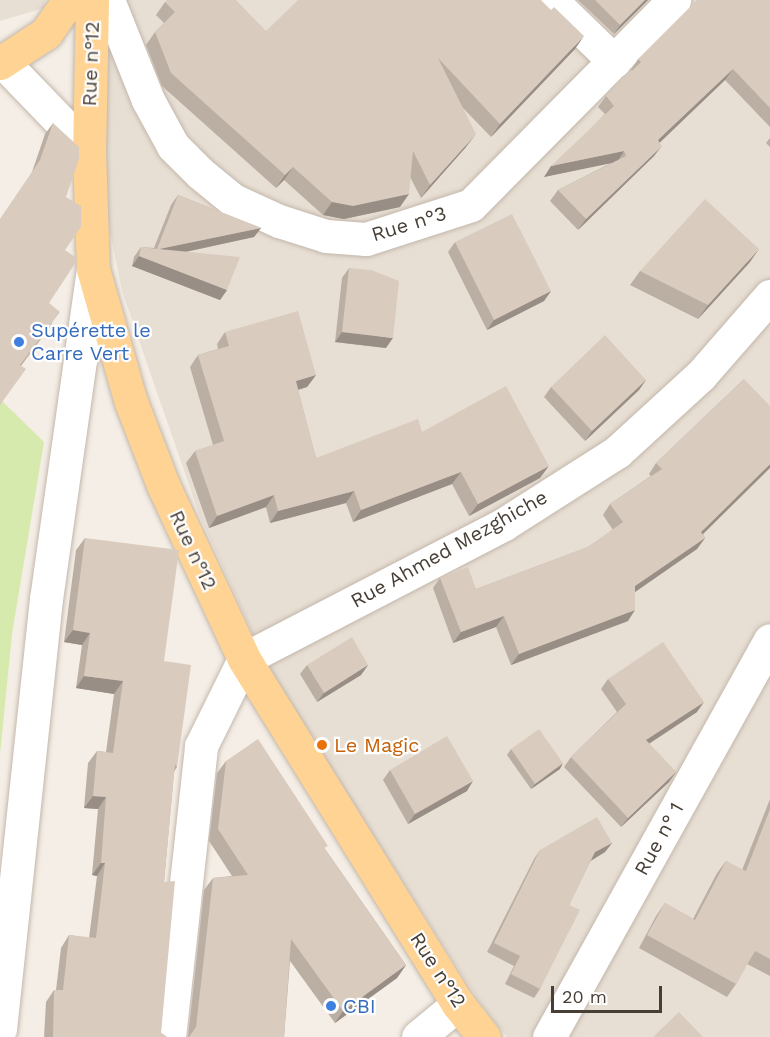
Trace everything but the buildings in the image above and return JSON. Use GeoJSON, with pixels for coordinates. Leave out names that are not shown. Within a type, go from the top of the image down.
{"type":"FeatureCollection","features":[{"type":"Feature","properties":{"kind":"main road"},"geometry":{"type":"LineString","coordinates":[[1,68],[46,33],[69,0]]}},
{"type":"Feature","properties":{"kind":"main road","name":"Rue n°12"},"geometry":{"type":"LineString","coordinates":[[92,0],[89,152],[93,269],[143,433],[244,659],[458,1004],[484,1037]]}},
{"type":"Feature","properties":{"kind":"street","name":"Rue n°3"},"geometry":{"type":"LineString","coordinates":[[108,0],[148,100],[173,146],[233,200],[326,236],[366,239],[471,205],[674,0]]}},
{"type":"Feature","properties":{"kind":"street"},"geometry":{"type":"LineString","coordinates":[[551,0],[614,61]]}},
{"type":"Feature","properties":{"kind":"street"},"geometry":{"type":"LineString","coordinates":[[1,68],[89,152]]}},
{"type":"Feature","properties":{"kind":"street"},"geometry":{"type":"LineString","coordinates":[[0,1029],[46,599],[93,269]]}},
{"type":"Feature","properties":{"kind":"street","name":"Rue Ahmed Mezghiche"},"geometry":{"type":"LineString","coordinates":[[244,659],[504,524],[617,452],[701,375],[770,296]]}},
{"type":"Feature","properties":{"kind":"street","name":"Rue n° 1"},"geometry":{"type":"LineString","coordinates":[[549,1037],[770,640]]}},
{"type":"Feature","properties":{"kind":"street"},"geometry":{"type":"LineString","coordinates":[[169,1037],[201,746],[244,659]]}},
{"type":"Feature","properties":{"kind":"street"},"geometry":{"type":"LineString","coordinates":[[418,1037],[458,1004]]}},
{"type":"Feature","properties":{"kind":"shaded area"},"geometry":{"type":"Polygon","coordinates":[[[0,0],[45,0],[44,8],[0,21],[0,0]]]}},
{"type":"Feature","properties":{"kind":"shaded area"},"geometry":{"type":"Polygon","coordinates":[[[107,0],[770,0],[770,1037],[507,1037],[479,1001],[271,674],[199,514],[122,291],[101,186],[107,0]]]}},
{"type":"Feature","properties":{"kind":"green space"},"geometry":{"type":"Polygon","coordinates":[[[0,399],[44,442],[12,634],[0,754],[0,399]]]}},
{"type":"Feature","properties":{"kind":"place","name":"Supérette le Carre Vert"},"geometry":{"type":"Point","coordinates":[19,342]}},
{"type":"Feature","properties":{"kind":"place","name":"Le Magic"},"geometry":{"type":"Point","coordinates":[322,745]}},
{"type":"Feature","properties":{"kind":"place","name":"CBI"},"geometry":{"type":"Point","coordinates":[331,1006]}}]}
